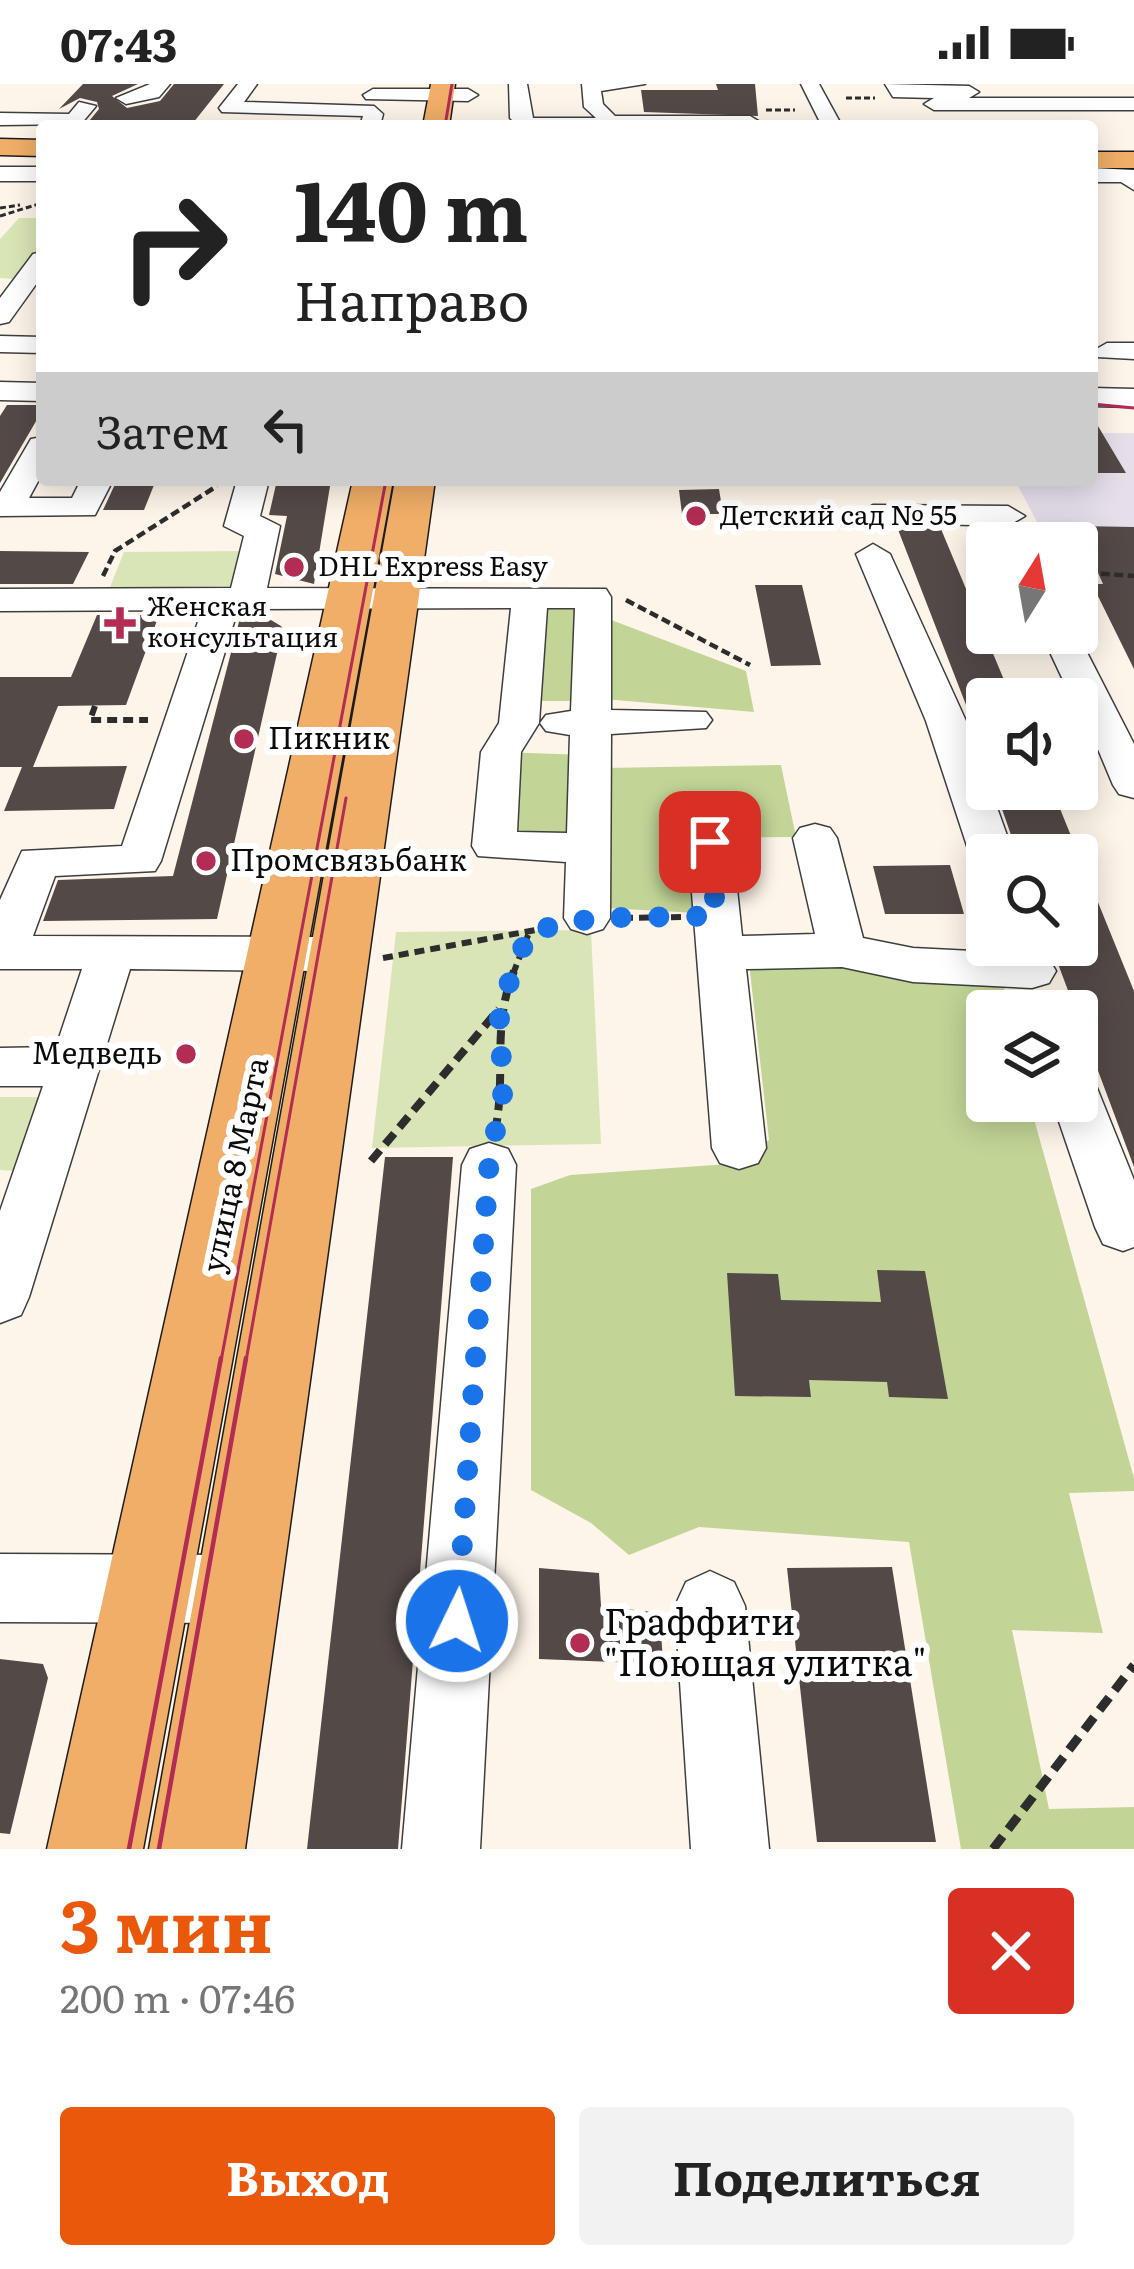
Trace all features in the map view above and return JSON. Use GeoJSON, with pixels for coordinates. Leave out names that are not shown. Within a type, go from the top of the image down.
{"type":"FeatureCollection","features":[{"type":"Feature","properties":{"kind":"main road"},"geometry":{"type":"LineString","coordinates":[[439,120],[455,89]]}},
{"type":"Feature","properties":{"kind":"main road"},"geometry":{"type":"LineString","coordinates":[[455,89],[463,120]]}},
{"type":"Feature","properties":{"kind":"main road"},"geometry":{"type":"LineString","coordinates":[[0,147],[36,142]]}},
{"type":"Feature","properties":{"kind":"main road"},"geometry":{"type":"LineString","coordinates":[[1098,162],[1132,174]]}},
{"type":"Feature","properties":{"kind":"main road","name":"улица 8 Марта"},"geometry":{"type":"LineString","coordinates":[[196,1849],[329,956],[372,600],[373,486]]}},
{"type":"Feature","properties":{"kind":"main road","name":"улица 8 Марта"},"geometry":{"type":"LineString","coordinates":[[372,600],[413,486]]}},
{"type":"Feature","properties":{"kind":"main road","name":"улица 8 Марта"},"geometry":{"type":"LineString","coordinates":[[95,1849],[149,1589],[329,956]]}},
{"type":"Feature","properties":{"kind":"street"},"geometry":{"type":"LineString","coordinates":[[126,98],[152,93],[161,84]]}},
{"type":"Feature","properties":{"kind":"street"},"geometry":{"type":"LineString","coordinates":[[248,84],[229,108],[310,119],[455,89]]}},
{"type":"Feature","properties":{"kind":"street"},"geometry":{"type":"LineString","coordinates":[[280,112],[295,84]]}},
{"type":"Feature","properties":{"kind":"street"},"geometry":{"type":"LineString","coordinates":[[518,84],[523,120]]}},
{"type":"Feature","properties":{"kind":"street"},"geometry":{"type":"LineString","coordinates":[[602,120],[603,110],[594,107],[591,85],[636,84]]}},
{"type":"Feature","properties":{"kind":"street"},"geometry":{"type":"LineString","coordinates":[[810,84],[829,120]]}},
{"type":"Feature","properties":{"kind":"street"},"geometry":{"type":"LineString","coordinates":[[894,84],[900,92],[1134,87]]}},
{"type":"Feature","properties":{"kind":"street"},"geometry":{"type":"LineString","coordinates":[[0,105],[49,100],[86,106],[74,120],[0,119]]}},
{"type":"Feature","properties":{"kind":"street"},"geometry":{"type":"LineString","coordinates":[[944,120],[934,104],[1134,104]]}},
{"type":"Feature","properties":{"kind":"street"},"geometry":{"type":"LineString","coordinates":[[1098,126],[1134,126]]}},
{"type":"Feature","properties":{"kind":"street"},"geometry":{"type":"LineString","coordinates":[[0,135],[36,142]]}},
{"type":"Feature","properties":{"kind":"street"},"geometry":{"type":"LineString","coordinates":[[0,174],[36,174]]}},
{"type":"Feature","properties":{"kind":"street"},"geometry":{"type":"LineString","coordinates":[[1098,175],[1132,174]]}},
{"type":"Feature","properties":{"kind":"street"},"geometry":{"type":"LineString","coordinates":[[1098,200],[1134,200]]}},
{"type":"Feature","properties":{"kind":"street"},"geometry":{"type":"LineString","coordinates":[[1,312],[36,267]]}},
{"type":"Feature","properties":{"kind":"street"},"geometry":{"type":"LineString","coordinates":[[0,344],[36,345]]}},
{"type":"Feature","properties":{"kind":"street"},"geometry":{"type":"LineString","coordinates":[[0,391],[36,392]]}},
{"type":"Feature","properties":{"kind":"street"},"geometry":{"type":"LineString","coordinates":[[1098,398],[1134,398]]}},
{"type":"Feature","properties":{"kind":"street"},"geometry":{"type":"LineString","coordinates":[[36,457],[7,508],[83,508],[94,486]]}},
{"type":"Feature","properties":{"kind":"street"},"geometry":{"type":"LineString","coordinates":[[252,486],[242,526],[263,526],[139,861],[38,861],[1,952],[329,956]]}},
{"type":"Feature","properties":{"kind":"street"},"geometry":{"type":"LineString","coordinates":[[995,486],[1009,522]]}},
{"type":"Feature","properties":{"kind":"street"},"geometry":{"type":"LineString","coordinates":[[966,531],[873,535],[985,834]]}},
{"type":"Feature","properties":{"kind":"street"},"geometry":{"type":"LineString","coordinates":[[530,597],[519,723],[501,752],[494,846],[590,848]]}},
{"type":"Feature","properties":{"kind":"street"},"geometry":{"type":"LineString","coordinates":[[0,600],[592,597],[587,918]]}},
{"type":"Feature","properties":{"kind":"street"},"geometry":{"type":"LineString","coordinates":[[1074,654],[1115,712],[1134,785]]}},
{"type":"Feature","properties":{"kind":"street"},"geometry":{"type":"LineString","coordinates":[[519,723],[692,720]]}},
{"type":"Feature","properties":{"kind":"street"},"geometry":{"type":"LineString","coordinates":[[814,838],[842,950]]}},
{"type":"Feature","properties":{"kind":"street"},"geometry":{"type":"LineString","coordinates":[[710,842],[739,1148]]}},
{"type":"Feature","properties":{"kind":"street"},"geometry":{"type":"LineString","coordinates":[[720,935],[842,950],[913,965],[1034,976]]}},
{"type":"Feature","properties":{"kind":"street"},"geometry":{"type":"LineString","coordinates":[[0,1297],[112,952]]}},
{"type":"Feature","properties":{"kind":"street"},"geometry":{"type":"LineString","coordinates":[[0,1067],[75,1066]]}},
{"type":"Feature","properties":{"kind":"street"},"geometry":{"type":"LineString","coordinates":[[1086,1122],[1130,1238]]}},
{"type":"Feature","properties":{"kind":"street"},"geometry":{"type":"LineString","coordinates":[[441,1849],[489,1165]]}},
{"type":"Feature","properties":{"kind":"street"},"geometry":{"type":"LineString","coordinates":[[0,1588],[238,1589]]}},
{"type":"Feature","properties":{"kind":"street"},"geometry":{"type":"LineString","coordinates":[[710,1606],[730,1849]]}},
{"type":"Feature","properties":{"kind":"path"},"geometry":{"type":"LineString","coordinates":[[0,208],[36,203]]}},
{"type":"Feature","properties":{"kind":"path"},"geometry":{"type":"LineString","coordinates":[[0,216],[36,204]]}},
{"type":"Feature","properties":{"kind":"path"},"geometry":{"type":"LineString","coordinates":[[92,600],[115,551],[216,486]]}},
{"type":"Feature","properties":{"kind":"path"},"geometry":{"type":"LineString","coordinates":[[1098,574],[1134,577]]}},
{"type":"Feature","properties":{"kind":"path"},"geometry":{"type":"LineString","coordinates":[[592,597],[633,601],[750,665]]}},
{"type":"Feature","properties":{"kind":"path"},"geometry":{"type":"LineString","coordinates":[[329,956],[427,954],[530,929],[577,925],[587,918],[720,935]]}},
{"type":"Feature","properties":{"kind":"path"},"geometry":{"type":"LineString","coordinates":[[371,1161],[499,1009],[530,929]]}},
{"type":"Feature","properties":{"kind":"path"},"geometry":{"type":"LineString","coordinates":[[489,1165],[503,1092],[499,1009]]}},
{"type":"Feature","properties":{"kind":"path"},"geometry":{"type":"LineString","coordinates":[[992,1849],[1134,1665]]}},
{"type":"Feature","properties":{"kind":"shaded area"},"geometry":{"type":"Polygon","coordinates":[[[1098,433],[1134,433],[1134,670],[1098,595],[1098,522],[1037,522],[1018,486],[1098,486],[1098,433]]]}},
{"type":"Feature","properties":{"kind":"green space"},"geometry":{"type":"Polygon","coordinates":[[[19,218],[36,218],[36,253],[15,279],[0,278],[0,239],[19,218]]]}},
{"type":"Feature","properties":{"kind":"green space"},"geometry":{"type":"Polygon","coordinates":[[[242,551],[231,590],[108,592],[124,552],[242,551]]]}},
{"type":"Feature","properties":{"kind":"green space"},"geometry":{"type":"Polygon","coordinates":[[[534,599],[590,599],[587,701],[526,701],[534,599]]]}},
{"type":"Feature","properties":{"kind":"green space"},"geometry":{"type":"Polygon","coordinates":[[[606,618],[746,671],[754,712],[604,699],[606,618]]]}},
{"type":"Feature","properties":{"kind":"green space"},"geometry":{"type":"Polygon","coordinates":[[[501,752],[585,755],[586,837],[499,837],[501,752]]]}},
{"type":"Feature","properties":{"kind":"green space"},"geometry":{"type":"Polygon","coordinates":[[[781,765],[796,837],[702,838],[697,913],[605,908],[603,768],[781,765]]]}},
{"type":"Feature","properties":{"kind":"green space"},"geometry":{"type":"Polygon","coordinates":[[[591,930],[601,1144],[372,1148],[396,932],[591,930]]]}},
{"type":"Feature","properties":{"kind":"green space"},"geometry":{"type":"Polygon","coordinates":[[[749,963],[888,963],[1004,986],[1005,990],[966,990],[966,1122],[1035,1122],[1134,1478],[1134,1491],[1069,1493],[1103,1633],[1012,1630],[1049,1809],[1134,1807],[1134,1849],[961,1849],[909,1542],[699,1527],[629,1555],[591,1523],[531,1490],[531,1189],[570,1175],[729,1164],[769,1140],[749,963]]]}},
{"type":"Feature","properties":{"kind":"green space"},"geometry":{"type":"Polygon","coordinates":[[[0,1097],[40,1097],[15,1171],[0,1170],[0,1097]]]}},
{"type":"Feature","properties":{"kind":"building"},"geometry":{"type":"Polygon","coordinates":[[[83,84],[138,84],[112,96],[127,108],[160,101],[174,84],[224,84],[195,120],[90,120],[99,109],[97,102],[80,98],[59,109],[83,84]]]}},
{"type":"Feature","properties":{"kind":"building"},"geometry":{"type":"Polygon","coordinates":[[[716,84],[755,84],[758,116],[644,112],[641,90],[718,90],[716,84]]]}},
{"type":"Feature","properties":{"kind":"building"},"geometry":{"type":"Polygon","coordinates":[[[7,405],[36,405],[36,421],[0,483],[0,416],[7,405]]]}},
{"type":"Feature","properties":{"kind":"building"},"geometry":{"type":"Polygon","coordinates":[[[1098,426],[1126,473],[1098,473],[1098,426]]]}},
{"type":"Feature","properties":{"kind":"building"},"geometry":{"type":"Polygon","coordinates":[[[114,486],[154,486],[144,510],[103,510],[114,486]]]}},
{"type":"Feature","properties":{"kind":"building"},"geometry":{"type":"Polygon","coordinates":[[[276,486],[330,486],[314,584],[275,574],[287,516],[269,515],[276,486]]]}},
{"type":"Feature","properties":{"kind":"building"},"geometry":{"type":"Polygon","coordinates":[[[719,489],[723,514],[682,514],[679,490],[719,489]]]}},
{"type":"Feature","properties":{"kind":"building"},"geometry":{"type":"Polygon","coordinates":[[[1098,526],[1134,527],[1134,669],[1098,596],[1098,584],[1103,584],[1098,573],[1098,526]]]}},
{"type":"Feature","properties":{"kind":"building"},"geometry":{"type":"Polygon","coordinates":[[[897,527],[941,529],[966,589],[966,654],[993,654],[1003,678],[966,678],[966,705],[897,527]]]}},
{"type":"Feature","properties":{"kind":"building"},"geometry":{"type":"Polygon","coordinates":[[[0,551],[89,552],[73,584],[0,584],[0,551]]]}},
{"type":"Feature","properties":{"kind":"building"},"geometry":{"type":"Polygon","coordinates":[[[755,585],[802,585],[821,665],[771,666],[755,585]]]}},
{"type":"Feature","properties":{"kind":"building"},"geometry":{"type":"Polygon","coordinates":[[[241,614],[261,614],[281,626],[294,649],[278,649],[217,919],[43,921],[58,880],[173,876],[241,614]]]}},
{"type":"Feature","properties":{"kind":"building"},"geometry":{"type":"Polygon","coordinates":[[[97,615],[159,615],[126,705],[58,706],[33,767],[127,766],[114,809],[4,811],[22,767],[0,767],[0,677],[71,677],[97,615]]]}},
{"type":"Feature","properties":{"kind":"building"},"geometry":{"type":"Polygon","coordinates":[[[1002,810],[1061,810],[1070,834],[1011,834],[1002,810]]]}},
{"type":"Feature","properties":{"kind":"building"},"geometry":{"type":"Polygon","coordinates":[[[950,865],[964,914],[885,914],[873,866],[950,865]]]}},
{"type":"Feature","properties":{"kind":"building"},"geometry":{"type":"Polygon","coordinates":[[[1098,902],[1134,991],[1134,1167],[1098,1071],[1098,990],[1068,990],[1059,966],[1098,966],[1098,902]]]}},
{"type":"Feature","properties":{"kind":"building"},"geometry":{"type":"Polygon","coordinates":[[[385,1157],[453,1157],[398,1849],[307,1849],[385,1157]]]}},
{"type":"Feature","properties":{"kind":"building"},"geometry":{"type":"Polygon","coordinates":[[[877,1270],[925,1271],[948,1399],[889,1397],[887,1382],[809,1380],[811,1397],[735,1396],[727,1273],[778,1274],[781,1300],[881,1302],[877,1270]]]}},
{"type":"Feature","properties":{"kind":"building"},"geometry":{"type":"Polygon","coordinates":[[[892,1567],[936,1842],[817,1842],[787,1568],[892,1567]]]}},
{"type":"Feature","properties":{"kind":"building"},"geometry":{"type":"Polygon","coordinates":[[[539,1568],[599,1573],[601,1606],[660,1613],[663,1664],[539,1659],[539,1568]]]}},
{"type":"Feature","properties":{"kind":"building"},"geometry":{"type":"Polygon","coordinates":[[[0,1659],[43,1664],[48,1678],[10,1834],[0,1833],[0,1659]]]}},
{"type":"Feature","properties":{"kind":"tram line"},"geometry":{"type":"LineString","coordinates":[[446,120],[452,84]]}},
{"type":"Feature","properties":{"kind":"tram line"},"geometry":{"type":"LineString","coordinates":[[1098,405],[1134,408]]}},
{"type":"Feature","properties":{"kind":"tram line"},"geometry":{"type":"LineString","coordinates":[[221,1361],[385,486]]}},
{"type":"Feature","properties":{"kind":"tram line"},"geometry":{"type":"LineString","coordinates":[[246,1361],[346,798]]}},
{"type":"Feature","properties":{"kind":"tram line"},"geometry":{"type":"LineString","coordinates":[[129,1849],[221,1358]]}},
{"type":"Feature","properties":{"kind":"tram line"},"geometry":{"type":"LineString","coordinates":[[159,1849],[246,1358]]}},
{"type":"Feature","properties":{"kind":"place","name":"Детский сад № 55"},"geometry":{"type":"Point","coordinates":[696,516]}},
{"type":"Feature","properties":{"kind":"place","name":"DHL Express Easy"},"geometry":{"type":"Point","coordinates":[294,567]}},
{"type":"Feature","properties":{"kind":"place","name":"Женская консультация"},"geometry":{"type":"Point","coordinates":[120,623]}},
{"type":"Feature","properties":{"kind":"place","name":"Пикник"},"geometry":{"type":"Point","coordinates":[244,739]}},
{"type":"Feature","properties":{"kind":"place","name":"Промсвязьбанк"},"geometry":{"type":"Point","coordinates":[206,861]}},
{"type":"Feature","properties":{"kind":"place","name":"Медведь"},"geometry":{"type":"Point","coordinates":[186,1054]}},
{"type":"Feature","properties":{"kind":"place","name":"Граффити \"Поющая улитка\""},"geometry":{"type":"Point","coordinates":[580,1643]}},
{"type":"Feature","properties":{"kind":"route"},"geometry":{"type":"LineString","coordinates":[[457,1621],[489,1165],[503,1092],[499,1009],[530,929],[577,925],[587,918],[716,916],[710,842]]}}]}
